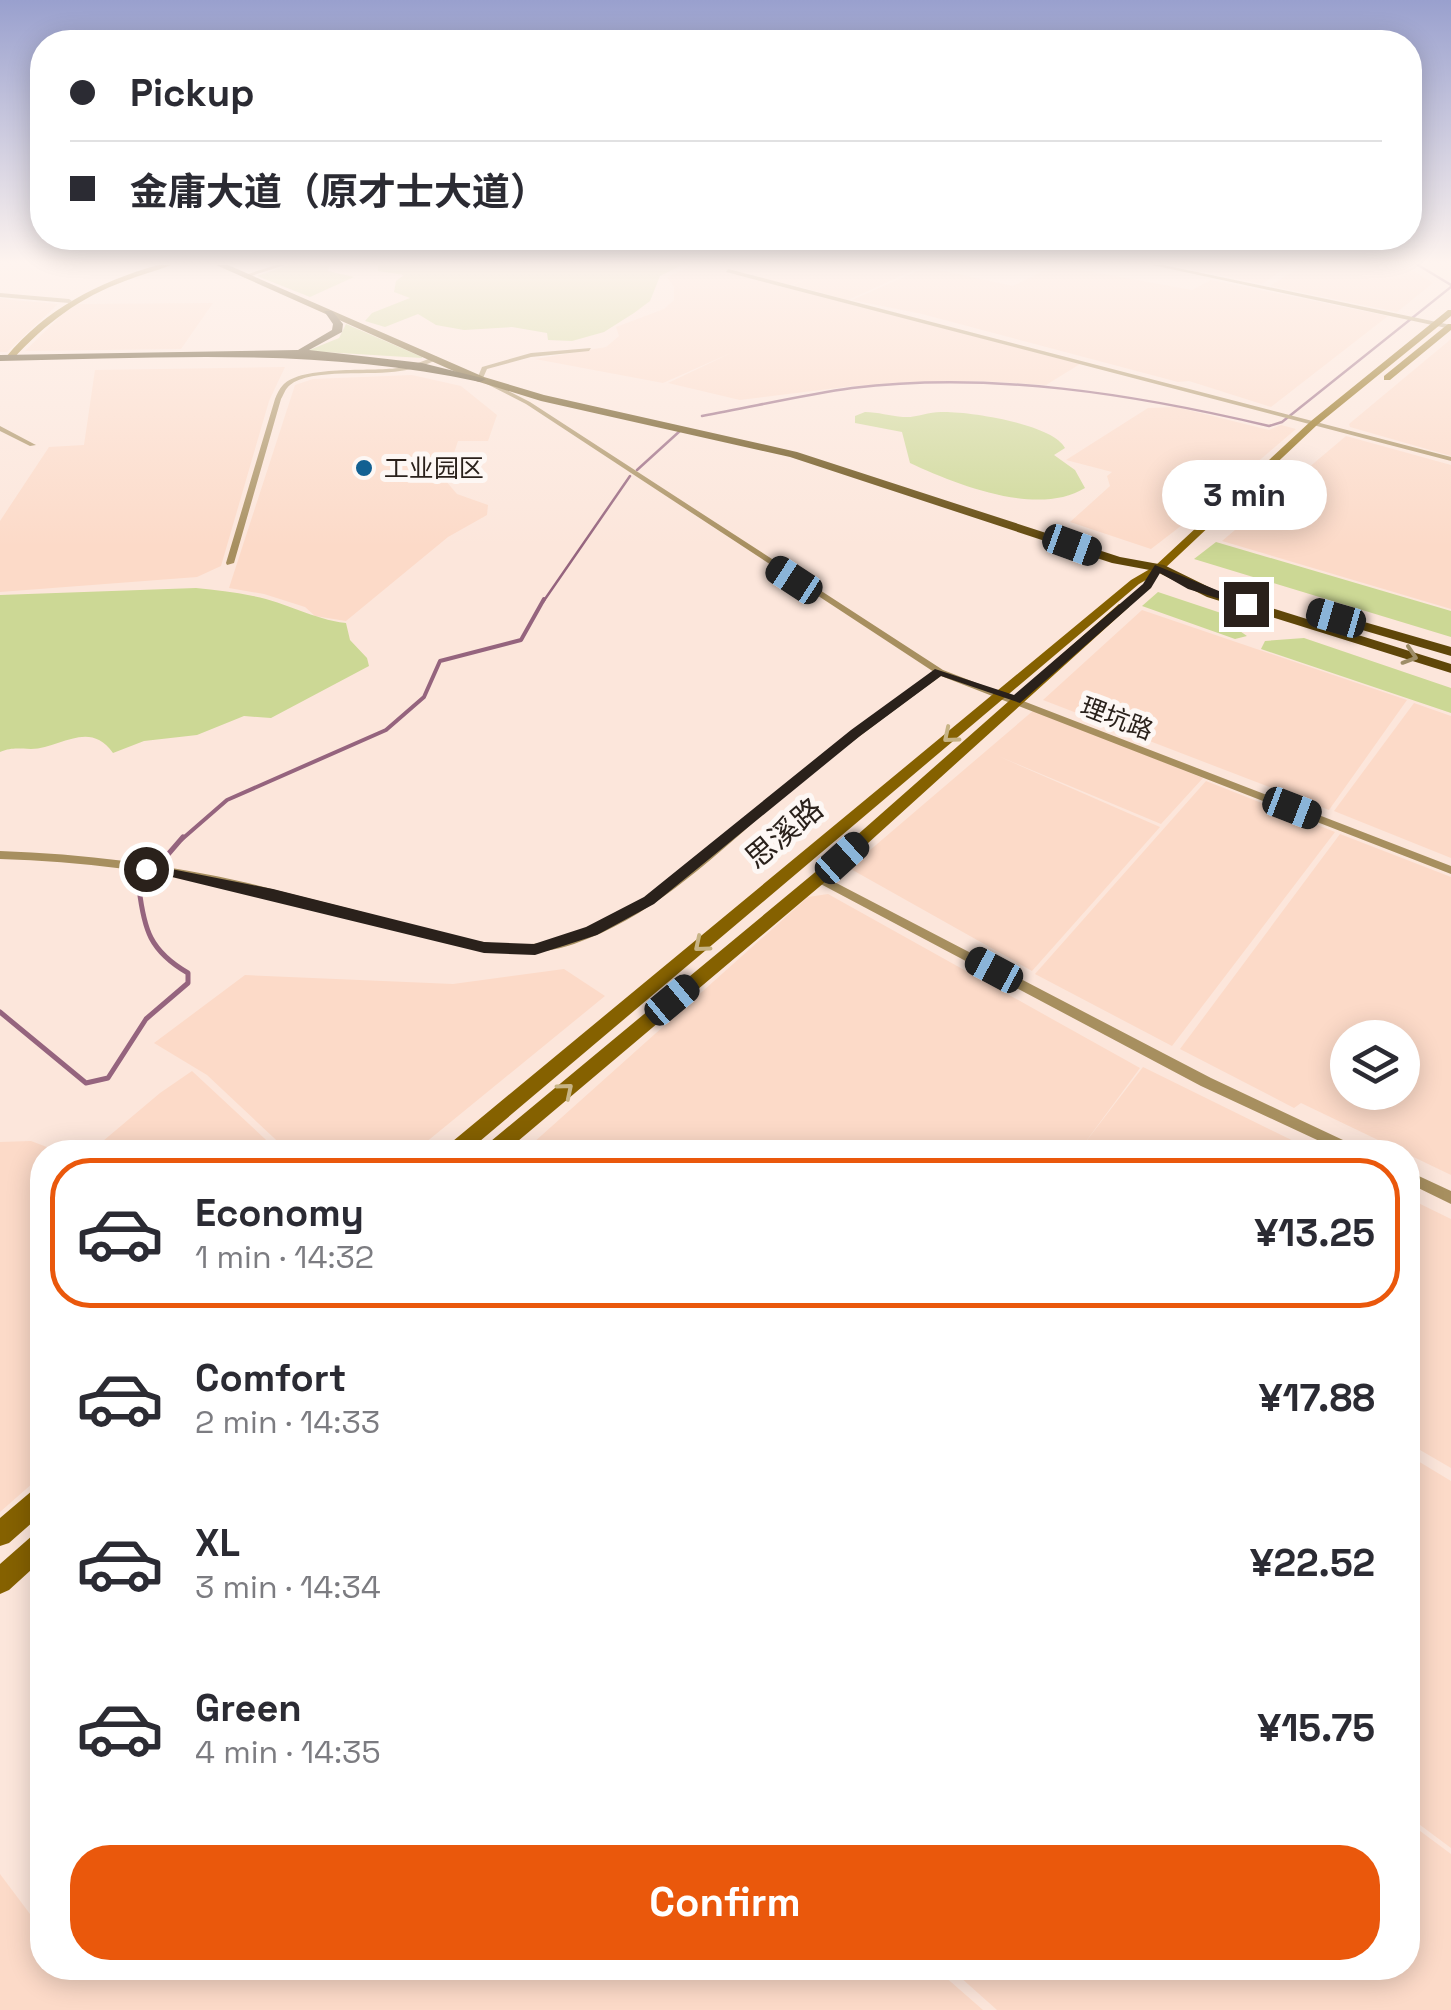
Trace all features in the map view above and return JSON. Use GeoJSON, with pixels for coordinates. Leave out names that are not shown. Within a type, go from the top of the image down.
{"type":"FeatureCollection","features":[{"type":"Feature","properties":{"kind":"highway"},"geometry":{"type":"LineString","coordinates":[[3,359],[59,359]]}},
{"type":"Feature","properties":{"kind":"highway"},"geometry":{"type":"LineString","coordinates":[[295,359],[419,367]]}},
{"type":"Feature","properties":{"kind":"highway"},"geometry":{"type":"LineString","coordinates":[[334,359],[419,367],[480,379]]}},
{"type":"Feature","properties":{"kind":"main road"},"geometry":{"type":"LineString","coordinates":[[438,359],[480,379],[541,398],[686,424],[793,454],[1100,555],[1451,652]]}},
{"type":"Feature","properties":{"kind":"main road"},"geometry":{"type":"LineString","coordinates":[[1158,568],[1212,594],[1451,669]]}},
{"type":"Feature","properties":{"kind":"street"},"geometry":{"type":"LineString","coordinates":[[230,563],[278,399],[287,384],[313,376],[419,367],[434,359]]}},
{"type":"Feature","properties":{"kind":"street"},"geometry":{"type":"LineString","coordinates":[[480,379],[484,368],[514,359]]}},
{"type":"Feature","properties":{"kind":"street"},"geometry":{"type":"LineString","coordinates":[[1067,359],[1451,459]]}},
{"type":"Feature","properties":{"kind":"street","name":"思溪路"},"geometry":{"type":"LineString","coordinates":[[468,1140],[1135,582],[1180,556],[1395,359]]}},
{"type":"Feature","properties":{"kind":"street","name":"思溪路"},"geometry":{"type":"LineString","coordinates":[[1321,424],[1408,359]]}},
{"type":"Feature","properties":{"kind":"street","name":"理坑路"},"geometry":{"type":"LineString","coordinates":[[480,379],[528,403],[940,672],[1451,870]]}},
{"type":"Feature","properties":{"kind":"street"},"geometry":{"type":"LineString","coordinates":[[0,428],[32,445]]}},
{"type":"Feature","properties":{"kind":"street","name":"思溪路"},"geometry":{"type":"LineString","coordinates":[[506,1140],[819,878],[1147,586],[1158,568]]}},
{"type":"Feature","properties":{"kind":"street"},"geometry":{"type":"LineString","coordinates":[[0,855],[89,857],[273,894],[484,948],[535,949],[592,931],[649,901],[855,733],[940,672]]}},
{"type":"Feature","properties":{"kind":"street"},"geometry":{"type":"LineString","coordinates":[[819,878],[1206,1082],[1329,1140]]}},
{"type":"Feature","properties":{"kind":"street"},"geometry":{"type":"LineString","coordinates":[[1420,1183],[1451,1198]]}},
{"type":"Feature","properties":{"kind":"street"},"geometry":{"type":"LineString","coordinates":[[0,1534],[30,1509]]}},
{"type":"Feature","properties":{"kind":"street"},"geometry":{"type":"LineString","coordinates":[[0,1581],[30,1555]]}},
{"type":"Feature","properties":{"kind":"shaded area"},"geometry":{"type":"Polygon","coordinates":[[[536,359],[718,359],[663,383],[536,359]]]}},
{"type":"Feature","properties":{"kind":"shaded area"},"geometry":{"type":"Polygon","coordinates":[[[719,359],[1060,359],[1080,364],[1046,385],[979,381],[853,386],[740,400],[668,383],[719,359]]]}},
{"type":"Feature","properties":{"kind":"shaded area"},"geometry":{"type":"Polygon","coordinates":[[[1091,359],[1333,359],[1271,407],[1189,381],[1178,382],[1091,359]]]}},
{"type":"Feature","properties":{"kind":"shaded area"},"geometry":{"type":"Polygon","coordinates":[[[1427,359],[1451,359],[1451,456],[1349,424],[1427,359]]]}},
{"type":"Feature","properties":{"kind":"shaded area"},"geometry":{"type":"Polygon","coordinates":[[[285,367],[269,401],[221,566],[197,577],[0,592],[0,521],[49,447],[84,445],[95,370],[285,367]]]}},
{"type":"Feature","properties":{"kind":"shaded area"},"geometry":{"type":"Polygon","coordinates":[[[412,375],[461,386],[497,415],[488,441],[458,441],[445,480],[457,494],[488,505],[487,515],[448,537],[346,621],[315,616],[305,607],[264,594],[229,588],[295,385],[313,379],[412,375]]]}},
{"type":"Feature","properties":{"kind":"shaded area"},"geometry":{"type":"Polygon","coordinates":[[[1176,407],[1269,430],[1281,425],[1296,429],[1234,482],[1228,481],[1215,501],[1185,492],[1212,502],[1151,549],[1070,522],[1110,486],[1107,476],[1112,472],[1066,460],[1148,408],[1176,407]]]}},
{"type":"Feature","properties":{"kind":"shaded area"},"geometry":{"type":"Polygon","coordinates":[[[1346,436],[1451,465],[1451,609],[1222,541],[1346,436]]]}},
{"type":"Feature","properties":{"kind":"shaded area"},"geometry":{"type":"Polygon","coordinates":[[[1142,610],[1407,700],[1329,810],[1043,700],[1142,610]]]}},
{"type":"Feature","properties":{"kind":"shaded area"},"geometry":{"type":"Polygon","coordinates":[[[1414,703],[1451,716],[1451,858],[1334,811],[1414,703]]]}},
{"type":"Feature","properties":{"kind":"shaded area"},"geometry":{"type":"Polygon","coordinates":[[[1034,710],[1203,778],[1161,824],[998,756],[1160,827],[1032,971],[849,868],[1034,710]]]}},
{"type":"Feature","properties":{"kind":"shaded area"},"geometry":{"type":"Polygon","coordinates":[[[1206,781],[1335,832],[1172,1046],[1035,974],[1206,781]]]}},
{"type":"Feature","properties":{"kind":"shaded area"},"geometry":{"type":"Polygon","coordinates":[[[1340,834],[1451,877],[1451,1175],[1420,1160],[1420,1140],[1378,1140],[1301,1103],[1294,1108],[1180,1049],[1340,834]]]}},
{"type":"Feature","properties":{"kind":"shaded area"},"geometry":{"type":"Polygon","coordinates":[[[828,894],[1140,1068],[1087,1140],[536,1140],[808,897],[828,894]]]}},
{"type":"Feature","properties":{"kind":"shaded area"},"geometry":{"type":"Polygon","coordinates":[[[564,969],[605,996],[429,1140],[276,1140],[207,1075],[154,1043],[245,975],[453,984],[564,969]]]}},
{"type":"Feature","properties":{"kind":"shaded area"},"geometry":{"type":"Polygon","coordinates":[[[1143,1067],[1292,1140],[1087,1140],[1143,1067]]]}},
{"type":"Feature","properties":{"kind":"shaded area"},"geometry":{"type":"Polygon","coordinates":[[[192,1071],[266,1140],[104,1140],[192,1071]]]}},
{"type":"Feature","properties":{"kind":"shaded area"},"geometry":{"type":"Polygon","coordinates":[[[30,1141],[30,1486],[0,1512],[0,1142],[30,1141]]]}},
{"type":"Feature","properties":{"kind":"shaded area"},"geometry":{"type":"Polygon","coordinates":[[[1420,1204],[1451,1219],[1451,1468],[1420,1450],[1420,1204]]]}},
{"type":"Feature","properties":{"kind":"shaded area"},"geometry":{"type":"Polygon","coordinates":[[[1420,1462],[1451,1481],[1451,1848],[1420,1825],[1420,1462]]]}},
{"type":"Feature","properties":{"kind":"shaded area"},"geometry":{"type":"Polygon","coordinates":[[[1420,1831],[1451,1854],[1451,2010],[997,2010],[963,1980],[1420,1980],[1420,1831]]]}},
{"type":"Feature","properties":{"kind":"shaded area"},"geometry":{"type":"Polygon","coordinates":[[[0,1874],[30,1914],[30,1980],[949,1980],[983,2010],[0,2010],[0,1874]]]}},
{"type":"Feature","properties":{"kind":"green space"},"geometry":{"type":"Polygon","coordinates":[[[865,412],[908,417],[954,412],[1028,426],[1044,432],[1065,448],[1054,455],[1075,470],[1085,488],[1066,496],[1021,499],[974,488],[910,463],[902,432],[855,423],[855,416],[865,412]]]}},
{"type":"Feature","properties":{"kind":"green space"},"geometry":{"type":"Polygon","coordinates":[[[1216,542],[1451,611],[1451,637],[1194,559],[1216,542]]]}},
{"type":"Feature","properties":{"kind":"green space"},"geometry":{"type":"Polygon","coordinates":[[[196,588],[265,599],[346,623],[350,640],[367,658],[369,666],[271,718],[244,716],[197,735],[144,741],[113,753],[104,743],[84,737],[42,748],[0,752],[0,595],[196,588]]]}},
{"type":"Feature","properties":{"kind":"green space"},"geometry":{"type":"Polygon","coordinates":[[[1158,592],[1230,616],[1234,627],[1247,636],[1235,639],[1142,606],[1158,592]]]}},
{"type":"Feature","properties":{"kind":"green space"},"geometry":{"type":"Polygon","coordinates":[[[1304,638],[1451,688],[1451,713],[1261,649],[1265,641],[1304,638]]]}},
{"type":"Feature","properties":{"kind":"waterway"},"geometry":{"type":"LineString","coordinates":[[702,416],[852,388],[957,382],[1114,395],[1269,426],[1282,422],[1361,359]]}},
{"type":"Feature","properties":{"kind":"waterway"},"geometry":{"type":"LineString","coordinates":[[637,470],[681,430]]}},
{"type":"Feature","properties":{"kind":"waterway"},"geometry":{"type":"LineString","coordinates":[[543,602],[630,476]]}},
{"type":"Feature","properties":{"kind":"waterway"},"geometry":{"type":"LineString","coordinates":[[181,840],[227,800],[386,730],[424,697],[440,661],[521,640],[544,599]]}},
{"type":"Feature","properties":{"kind":"waterway"},"geometry":{"type":"LineString","coordinates":[[0,1012],[86,1083],[108,1078],[146,1019],[188,983],[188,973],[165,956],[151,938],[139,888],[183,837]]}},
{"type":"Feature","properties":{"kind":"place","name":"工业园区"},"geometry":{"type":"Point","coordinates":[364,468]}},
{"type":"Feature","properties":{"kind":"route"},"geometry":{"type":"LineString","coordinates":[[146,869],[273,894],[484,948],[510,952],[535,949],[592,931],[649,901],[855,733],[940,672],[1016,700],[1147,586],[1158,568],[1192,586],[1246,604]]}}]}
